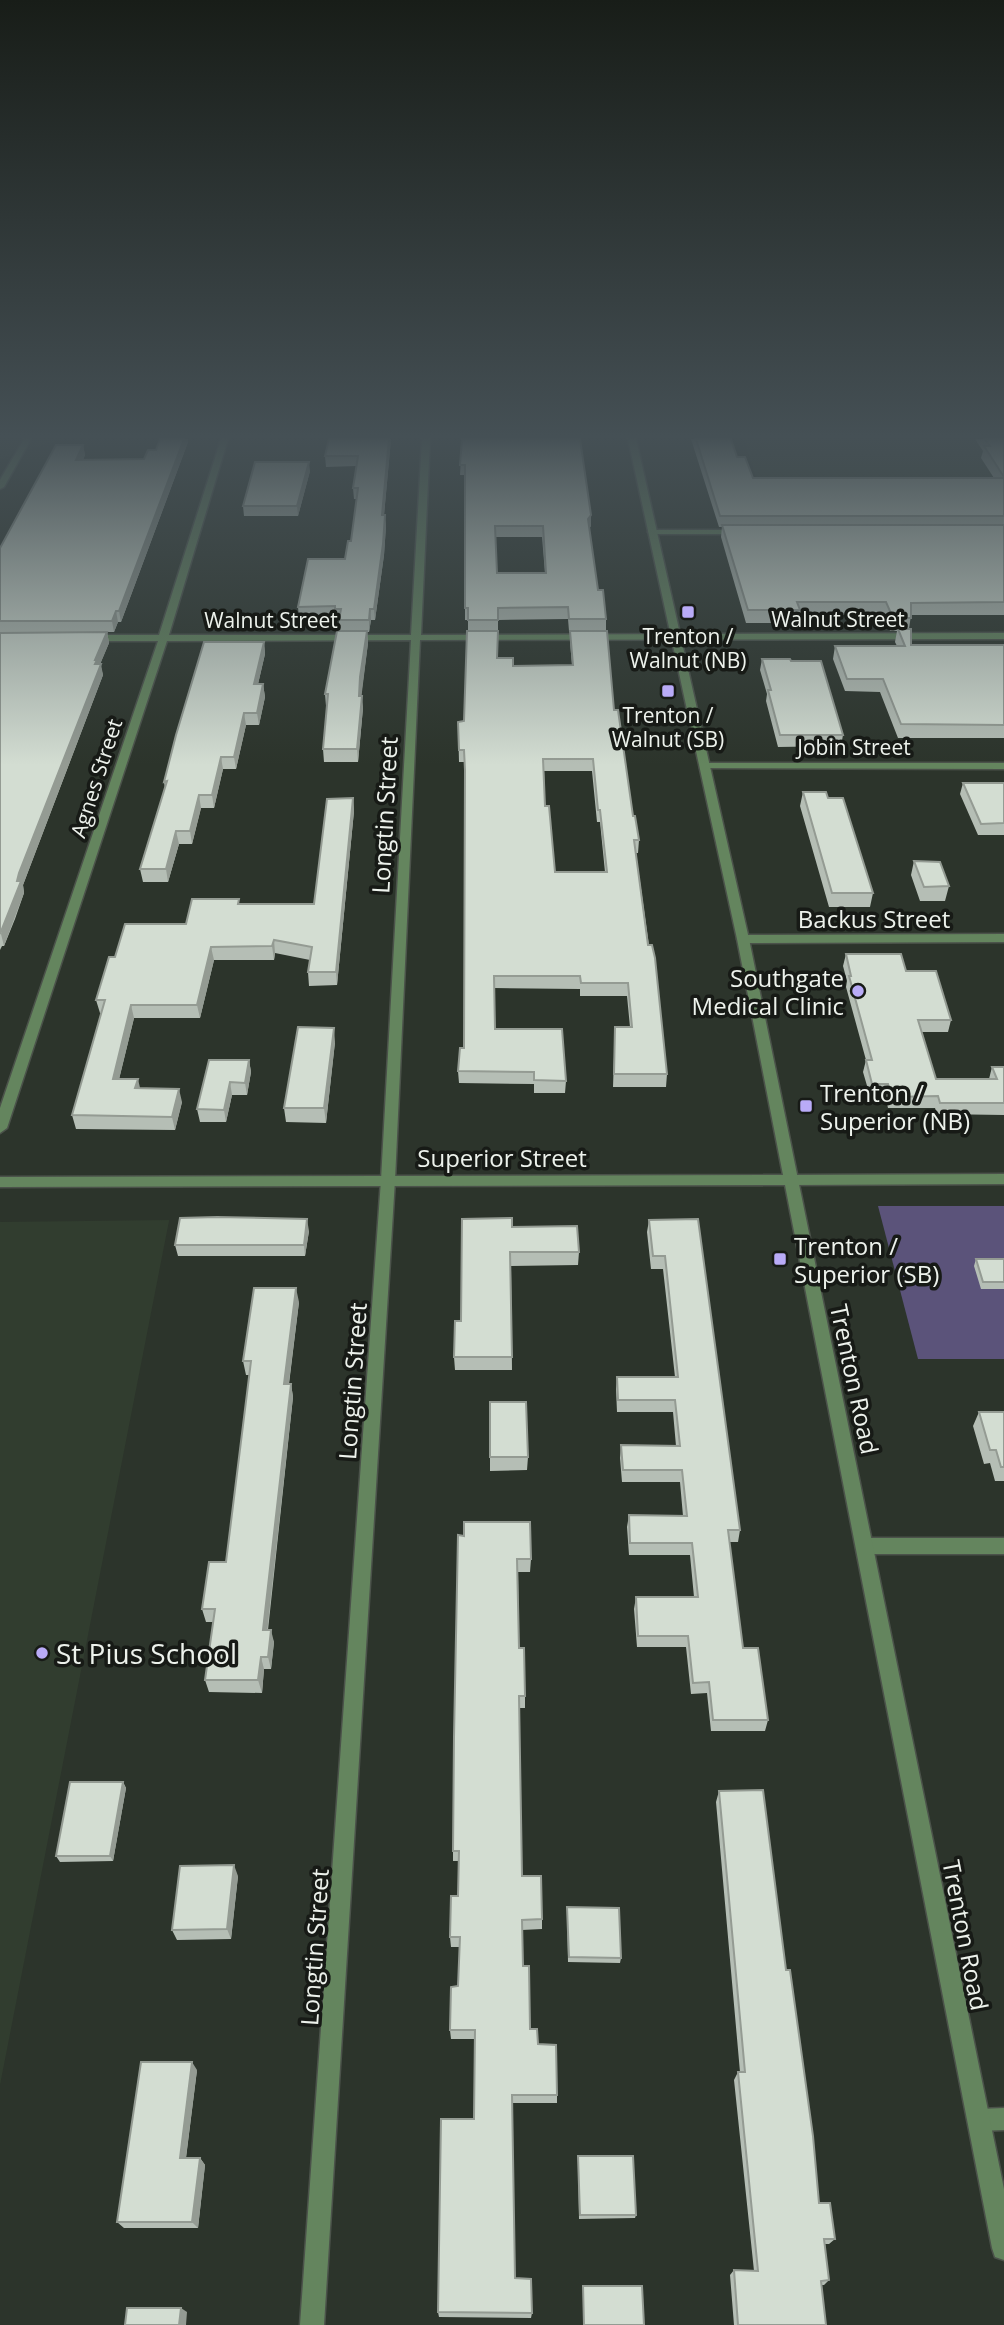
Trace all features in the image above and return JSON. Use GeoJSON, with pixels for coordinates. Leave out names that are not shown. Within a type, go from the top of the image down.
{"type":"FeatureCollection","features":[{"type":"Feature","properties":{"kind":"street","name":"Agnes Street"},"geometry":{"type":"LineString","coordinates":[[0,1128],[191,548]]}},
{"type":"Feature","properties":{"kind":"street","name":"Longtin Street"},"geometry":{"type":"LineString","coordinates":[[312,2325],[388,1180],[421,548]]}},
{"type":"Feature","properties":{"kind":"street","name":"Trenton Road"},"geometry":{"type":"LineString","coordinates":[[655,548],[743,939],[1004,2248]]}},
{"type":"Feature","properties":{"kind":"street","name":"Walnut Street"},"geometry":{"type":"LineString","coordinates":[[79,638],[1004,636]]}},
{"type":"Feature","properties":{"kind":"street","name":"Jobin Street"},"geometry":{"type":"LineString","coordinates":[[704,766],[1004,766]]}},
{"type":"Feature","properties":{"kind":"street","name":"Backus Street"},"geometry":{"type":"LineString","coordinates":[[743,939],[1004,938]]}},
{"type":"Feature","properties":{"kind":"street","name":"Superior Street"},"geometry":{"type":"LineString","coordinates":[[0,1182],[1004,1179]]}},
{"type":"Feature","properties":{"kind":"street"},"geometry":{"type":"LineString","coordinates":[[866,1546],[1004,1546]]}},
{"type":"Feature","properties":{"kind":"street"},"geometry":{"type":"LineString","coordinates":[[979,2120],[1004,2119]]}},
{"type":"Feature","properties":{"kind":"shaded area"},"geometry":{"type":"Polygon","coordinates":[[[878,1206],[1004,1206],[1004,1359],[918,1359],[878,1206]]]}},
{"type":"Feature","properties":{"kind":"shaded area","name":"St Pius School"},"geometry":{"type":"Polygon","coordinates":[[[169,1221],[0,2085],[0,1222],[169,1221]]]}},
{"type":"Feature","properties":{"kind":"building"},"geometry":{"type":"Polygon","coordinates":[[[0,548],[143,548],[119,611],[116,611],[112,621],[0,621],[0,548]]]}},
{"type":"Feature","properties":{"kind":"building"},"geometry":{"type":"Polygon","coordinates":[[[347,548],[383,548],[374,609],[370,609],[369,620],[339,620],[341,609],[335,609],[335,606],[298,607],[308,559],[345,559],[347,548]]]}},
{"type":"Feature","properties":{"kind":"building"},"geometry":{"type":"Polygon","coordinates":[[[465,548],[496,548],[497,573],[546,573],[544,548],[592,548],[598,590],[603,590],[606,619],[569,619],[568,607],[498,608],[498,620],[468,620],[468,608],[465,608],[465,548]]]}},
{"type":"Feature","properties":{"kind":"building"},"geometry":{"type":"Polygon","coordinates":[[[729,548],[1004,548],[1004,602],[911,603],[911,618],[893,618],[886,602],[797,602],[800,610],[748,610],[729,548]]]}},
{"type":"Feature","properties":{"kind":"building"},"geometry":{"type":"Polygon","coordinates":[[[898,629],[911,629],[911,645],[1004,645],[1004,725],[901,724],[883,679],[847,679],[835,646],[905,646],[898,629]]]}},
{"type":"Feature","properties":{"kind":"building"},"geometry":{"type":"Polygon","coordinates":[[[337,631],[367,631],[360,677],[359,696],[362,696],[357,749],[323,749],[328,694],[325,694],[337,631]]]}},
{"type":"Feature","properties":{"kind":"building"},"geometry":{"type":"Polygon","coordinates":[[[467,631],[498,631],[497,658],[513,658],[513,666],[573,665],[570,631],[607,631],[614,710],[618,710],[639,840],[634,840],[648,945],[652,945],[655,958],[667,1074],[614,1074],[615,1027],[632,1027],[628,983],[581,983],[580,976],[494,976],[495,1029],[562,1029],[566,1081],[534,1080],[534,1072],[458,1071],[460,1048],[464,1048],[465,770],[464,750],[459,750],[458,722],[464,721],[467,631]],[[543,759],[545,806],[549,806],[555,872],[607,872],[593,759],[543,759]]]}},
{"type":"Feature","properties":{"kind":"building"},"geometry":{"type":"Polygon","coordinates":[[[107,632],[95,660],[95,664],[101,664],[19,873],[17,881],[21,881],[0,934],[0,633],[107,632]]]}},
{"type":"Feature","properties":{"kind":"building"},"geometry":{"type":"Polygon","coordinates":[[[204,642],[264,642],[254,684],[263,684],[257,713],[244,713],[234,757],[221,757],[212,795],[199,795],[190,831],[176,831],[166,869],[140,869],[167,781],[164,782],[204,642]]]}},
{"type":"Feature","properties":{"kind":"building"},"geometry":{"type":"Polygon","coordinates":[[[762,659],[821,661],[843,735],[780,735],[762,659]]]}},
{"type":"Feature","properties":{"kind":"building"},"geometry":{"type":"Polygon","coordinates":[[[963,783],[1004,783],[1004,823],[981,824],[963,783]]]}},
{"type":"Feature","properties":{"kind":"building"},"geometry":{"type":"Polygon","coordinates":[[[803,792],[826,792],[828,798],[843,798],[873,893],[832,893],[803,792]]]}},
{"type":"Feature","properties":{"kind":"building"},"geometry":{"type":"Polygon","coordinates":[[[353,798],[336,972],[308,972],[312,947],[274,940],[272,946],[211,947],[197,1005],[131,1005],[113,1079],[138,1079],[135,1088],[179,1089],[172,1117],[72,1115],[105,1000],[96,1000],[109,957],[115,957],[125,924],[186,924],[192,899],[239,899],[238,904],[314,904],[327,799],[353,798]]]}},
{"type":"Feature","properties":{"kind":"building"},"geometry":{"type":"Polygon","coordinates":[[[914,861],[940,862],[949,886],[924,887],[914,861]]]}},
{"type":"Feature","properties":{"kind":"building"},"geometry":{"type":"Polygon","coordinates":[[[846,954],[901,954],[906,971],[936,971],[951,1020],[918,1020],[936,1079],[997,1079],[992,1067],[1004,1067],[1004,1103],[940,1103],[938,1096],[891,1097],[888,1084],[872,1084],[866,1060],[872,1060],[849,976],[846,954]]]}},
{"type":"Feature","properties":{"kind":"building"},"geometry":{"type":"Polygon","coordinates":[[[298,1027],[334,1028],[324,1108],[284,1108],[298,1027]]]}},
{"type":"Feature","properties":{"kind":"building"},"geometry":{"type":"Polygon","coordinates":[[[209,1060],[249,1060],[245,1083],[230,1082],[224,1110],[197,1109],[209,1060]]]}},
{"type":"Feature","properties":{"kind":"building"},"geometry":{"type":"Polygon","coordinates":[[[180,1218],[307,1219],[304,1245],[175,1245],[180,1218]]]}},
{"type":"Feature","properties":{"kind":"building"},"geometry":{"type":"Polygon","coordinates":[[[512,1218],[512,1227],[577,1226],[579,1252],[510,1252],[512,1357],[454,1357],[455,1321],[461,1321],[462,1219],[512,1218]]]}},
{"type":"Feature","properties":{"kind":"building"},"geometry":{"type":"Polygon","coordinates":[[[698,1219],[740,1530],[728,1530],[743,1648],[758,1648],[768,1720],[713,1720],[709,1682],[693,1683],[688,1636],[638,1636],[636,1597],[698,1597],[692,1543],[630,1543],[629,1515],[687,1516],[682,1470],[623,1470],[621,1445],[680,1446],[675,1400],[618,1400],[617,1377],[678,1377],[665,1256],[653,1256],[649,1220],[698,1219]]]}},
{"type":"Feature","properties":{"kind":"building"},"geometry":{"type":"Polygon","coordinates":[[[976,1259],[1004,1259],[1004,1282],[983,1282],[976,1259]]]}},
{"type":"Feature","properties":{"kind":"building"},"geometry":{"type":"Polygon","coordinates":[[[254,1288],[296,1288],[284,1384],[291,1384],[263,1630],[271,1630],[268,1657],[261,1657],[258,1680],[205,1680],[215,1609],[202,1609],[209,1562],[226,1562],[251,1361],[243,1361],[254,1288]]]}},
{"type":"Feature","properties":{"kind":"building"},"geometry":{"type":"Polygon","coordinates":[[[490,1402],[526,1402],[528,1457],[490,1457],[490,1402]]]}},
{"type":"Feature","properties":{"kind":"building"},"geometry":{"type":"Polygon","coordinates":[[[979,1412],[1004,1412],[1004,1467],[1001,1467],[996,1450],[990,1450],[979,1412]]]}},
{"type":"Feature","properties":{"kind":"building"},"geometry":{"type":"Polygon","coordinates":[[[464,1522],[530,1522],[531,1559],[517,1559],[519,1648],[524,1648],[525,1696],[519,1696],[522,1876],[541,1876],[542,1919],[522,1920],[523,1966],[529,1966],[530,2029],[537,2029],[538,2044],[556,2045],[557,2095],[512,2095],[515,2278],[531,2279],[532,2313],[438,2312],[441,2119],[474,2119],[475,2030],[450,2030],[451,1987],[458,1986],[460,1937],[450,1937],[451,1896],[458,1896],[459,1851],[453,1851],[454,1737],[458,1535],[464,1536],[464,1522]]]}},
{"type":"Feature","properties":{"kind":"building"},"geometry":{"type":"Polygon","coordinates":[[[70,1782],[123,1782],[110,1856],[56,1856],[70,1782]]]}},
{"type":"Feature","properties":{"kind":"building"},"geometry":{"type":"Polygon","coordinates":[[[763,1790],[786,1970],[790,1970],[813,2136],[819,2203],[830,2203],[835,2239],[824,2239],[829,2280],[821,2281],[826,2325],[738,2325],[734,2270],[758,2271],[738,2072],[745,2072],[719,1791],[763,1790]]]}},
{"type":"Feature","properties":{"kind":"building"},"geometry":{"type":"Polygon","coordinates":[[[234,1865],[227,1929],[172,1930],[180,1866],[234,1865]]]}},
{"type":"Feature","properties":{"kind":"building"},"geometry":{"type":"Polygon","coordinates":[[[567,1907],[619,1908],[621,1958],[569,1957],[567,1907]]]}},
{"type":"Feature","properties":{"kind":"building"},"geometry":{"type":"Polygon","coordinates":[[[141,2062],[192,2062],[180,2158],[200,2158],[192,2222],[117,2222],[141,2062]]]}},
{"type":"Feature","properties":{"kind":"building"},"geometry":{"type":"Polygon","coordinates":[[[578,2156],[633,2156],[636,2215],[580,2215],[578,2156]]]}},
{"type":"Feature","properties":{"kind":"building"},"geometry":{"type":"Polygon","coordinates":[[[583,2286],[642,2286],[644,2325],[584,2325],[583,2286]]]}},
{"type":"Feature","properties":{"kind":"building"},"geometry":{"type":"Polygon","coordinates":[[[127,2308],[181,2308],[179,2325],[125,2325],[127,2308]]]}},
{"type":"Feature","properties":{"kind":"place","name":"Trenton / Walnut (NB)"},"geometry":{"type":"Point","coordinates":[688,612]}},
{"type":"Feature","properties":{"kind":"place","name":"Trenton / Walnut (SB)"},"geometry":{"type":"Point","coordinates":[668,691]}},
{"type":"Feature","properties":{"kind":"place","name":"Southgate Medical Clinic"},"geometry":{"type":"Point","coordinates":[858,991]}},
{"type":"Feature","properties":{"kind":"place","name":"Trenton / Superior (NB)"},"geometry":{"type":"Point","coordinates":[806,1106]}},
{"type":"Feature","properties":{"kind":"place","name":"Trenton / Superior (SB)"},"geometry":{"type":"Point","coordinates":[780,1259]}},
{"type":"Feature","properties":{"kind":"place","name":"St Pius School"},"geometry":{"type":"Point","coordinates":[42,1653]}}]}
